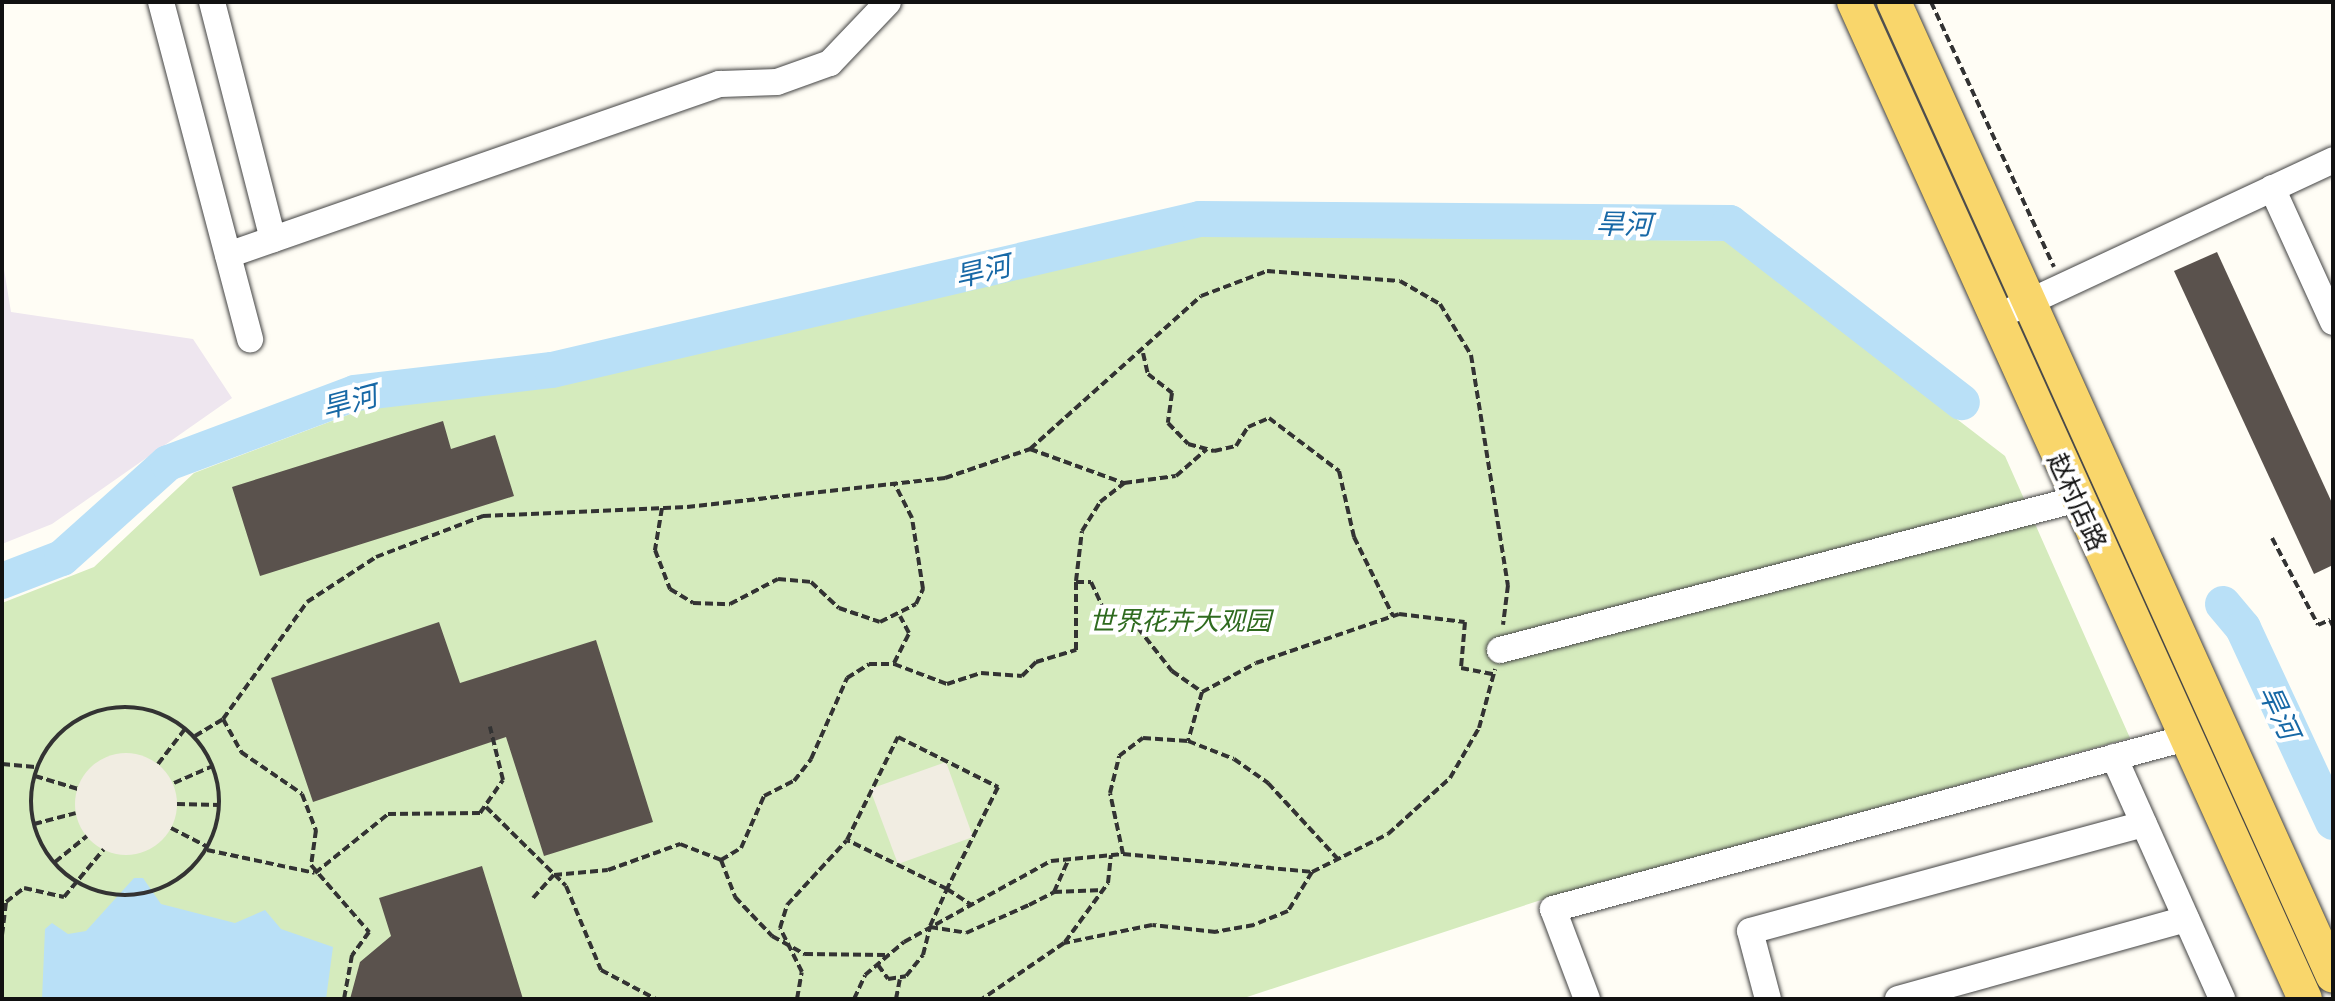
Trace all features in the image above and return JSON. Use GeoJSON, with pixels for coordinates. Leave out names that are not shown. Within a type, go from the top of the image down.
{"type":"FeatureCollection","features":[{"type":"Feature","properties":{"kind":"main road","name":"赵村店路"},"geometry":{"type":"LineString","coordinates":[[1854,2],[2305,999]]}},
{"type":"Feature","properties":{"kind":"main road","name":"赵村店路"},"geometry":{"type":"LineString","coordinates":[[1894,2],[2333,976]]}},
{"type":"Feature","properties":{"kind":"street"},"geometry":{"type":"LineString","coordinates":[[161,2],[250,339]]}},
{"type":"Feature","properties":{"kind":"street"},"geometry":{"type":"LineString","coordinates":[[212,2],[273,239]]}},
{"type":"Feature","properties":{"kind":"street"},"geometry":{"type":"LineString","coordinates":[[228,255],[719,84],[777,82],[830,63],[888,2]]}},
{"type":"Feature","properties":{"kind":"street"},"geometry":{"type":"LineString","coordinates":[[1995,318],[2333,160]]}},
{"type":"Feature","properties":{"kind":"street"},"geometry":{"type":"LineString","coordinates":[[2272,188],[2333,322]]}},
{"type":"Feature","properties":{"kind":"street"},"geometry":{"type":"LineString","coordinates":[[1497,662],[2078,499]]}},
{"type":"Feature","properties":{"kind":"street"},"geometry":{"type":"LineString","coordinates":[[1587,999],[1553,909],[2186,738]]}},
{"type":"Feature","properties":{"kind":"street"},"geometry":{"type":"LineString","coordinates":[[2114,757],[2222,999]]}},
{"type":"Feature","properties":{"kind":"street"},"geometry":{"type":"LineString","coordinates":[[1768,999],[1750,931],[2144,824]]}},
{"type":"Feature","properties":{"kind":"street"},"geometry":{"type":"LineString","coordinates":[[1898,999],[2186,919]]}},
{"type":"Feature","properties":{"kind":"path"},"geometry":{"type":"LineString","coordinates":[[1931,2],[2046,259],[2070,283]]}},
{"type":"Feature","properties":{"kind":"path"},"geometry":{"type":"LineString","coordinates":[[195,736],[223,719],[307,602],[376,557],[483,516],[662,508],[945,478],[1030,449],[1143,353],[1201,296],[1267,271],[1400,281],[1440,304],[1471,355],[1508,585],[1497,662],[1479,728],[1450,778],[1388,834],[1312,872],[1123,854],[1051,861],[930,927],[888,955],[878,964],[854,999]]}},
{"type":"Feature","properties":{"kind":"path"},"geometry":{"type":"LineString","coordinates":[[1143,353],[1148,374],[1172,393],[1168,423],[1188,444],[1207,449],[1236,446],[1248,427],[1269,418],[1339,471],[1354,537],[1393,616]]}},
{"type":"Feature","properties":{"kind":"path"},"geometry":{"type":"LineString","coordinates":[[1030,449],[1124,483],[1176,476],[1207,449]]}},
{"type":"Feature","properties":{"kind":"path"},"geometry":{"type":"LineString","coordinates":[[721,860],[741,848],[764,796],[794,781],[811,759],[847,678],[869,664],[894,664],[947,684],[981,673],[1022,676],[1036,662],[1076,650],[1076,582],[1082,531],[1124,483]]}},
{"type":"Feature","properties":{"kind":"path"},"geometry":{"type":"LineString","coordinates":[[662,508],[655,550],[670,589],[693,603],[730,604],[789,580],[811,582],[858,618],[900,616],[916,604],[924,575],[912,518],[895,484]]}},
{"type":"Feature","properties":{"kind":"path"},"geometry":{"type":"LineString","coordinates":[[2272,538],[2318,625],[2330,620],[2333,626]]}},
{"type":"Feature","properties":{"kind":"path"},"geometry":{"type":"LineString","coordinates":[[1076,582],[1091,582],[1106,614],[1138,628],[1172,671],[1202,692]]}},
{"type":"Feature","properties":{"kind":"path"},"geometry":{"type":"LineString","coordinates":[[894,664],[909,633],[900,616]]}},
{"type":"Feature","properties":{"kind":"path"},"geometry":{"type":"LineString","coordinates":[[1188,741],[1202,692],[1256,663],[1393,616],[1465,622],[1461,668],[1497,662]]}},
{"type":"Feature","properties":{"kind":"path"},"geometry":{"type":"LineString","coordinates":[[114,707],[144,708],[185,729],[195,736],[213,766],[219,805],[208,848],[186,875],[157,891],[125,896],[81,883],[55,863],[34,824],[35,776],[61,731],[114,707]]}},
{"type":"Feature","properties":{"kind":"path"},"geometry":{"type":"LineString","coordinates":[[223,719],[241,752],[302,794],[316,830],[315,873]]}},
{"type":"Feature","properties":{"kind":"path"},"geometry":{"type":"LineString","coordinates":[[315,873],[388,814],[459,818],[486,807],[504,768],[490,727]]}},
{"type":"Feature","properties":{"kind":"path"},"geometry":{"type":"LineString","coordinates":[[158,764],[185,729]]}},
{"type":"Feature","properties":{"kind":"path"},"geometry":{"type":"LineString","coordinates":[[797,999],[802,972],[780,928],[787,905],[847,840],[898,737],[998,787],[930,927],[923,955],[900,979],[896,999]]}},
{"type":"Feature","properties":{"kind":"path"},"geometry":{"type":"LineString","coordinates":[[1123,854],[1110,793],[1119,756],[1143,738],[1188,741],[1268,783],[1339,860]]}},
{"type":"Feature","properties":{"kind":"path"},"geometry":{"type":"LineString","coordinates":[[2,764],[38,767]]}},
{"type":"Feature","properties":{"kind":"path"},"geometry":{"type":"LineString","coordinates":[[174,783],[213,766]]}},
{"type":"Feature","properties":{"kind":"path"},"geometry":{"type":"LineString","coordinates":[[35,776],[78,789]]}},
{"type":"Feature","properties":{"kind":"path"},"geometry":{"type":"LineString","coordinates":[[177,804],[219,805]]}},
{"type":"Feature","properties":{"kind":"path"},"geometry":{"type":"LineString","coordinates":[[486,807],[554,875],[601,970],[656,999]]}},
{"type":"Feature","properties":{"kind":"path"},"geometry":{"type":"LineString","coordinates":[[34,824],[76,813]]}},
{"type":"Feature","properties":{"kind":"path"},"geometry":{"type":"LineString","coordinates":[[171,828],[208,848],[315,873],[369,932],[352,955],[344,999]]}},
{"type":"Feature","properties":{"kind":"path"},"geometry":{"type":"LineString","coordinates":[[55,863],[87,836]]}},
{"type":"Feature","properties":{"kind":"path"},"geometry":{"type":"LineString","coordinates":[[847,840],[947,889],[972,905]]}},
{"type":"Feature","properties":{"kind":"path"},"geometry":{"type":"LineString","coordinates":[[533,898],[554,875],[608,870],[680,844],[721,860],[751,920],[788,945],[834,957],[888,955]]}},
{"type":"Feature","properties":{"kind":"path"},"geometry":{"type":"LineString","coordinates":[[2,935],[6,902],[24,888],[64,897],[81,883],[104,849]]}},
{"type":"Feature","properties":{"kind":"path"},"geometry":{"type":"LineString","coordinates":[[982,999],[1064,943],[1105,889],[1111,855]]}},
{"type":"Feature","properties":{"kind":"path"},"geometry":{"type":"LineString","coordinates":[[1054,892],[1068,860]]}},
{"type":"Feature","properties":{"kind":"path"},"geometry":{"type":"LineString","coordinates":[[1064,943],[1152,925],[1216,932],[1254,925],[1288,911],[1312,872]]}},
{"type":"Feature","properties":{"kind":"path"},"geometry":{"type":"LineString","coordinates":[[930,927],[966,933],[1054,892],[1086,896],[1105,889]]}},
{"type":"Feature","properties":{"kind":"path"},"geometry":{"type":"LineString","coordinates":[[878,964],[888,979],[900,979]]}},
{"type":"Feature","properties":{"kind":"shaded area"},"geometry":{"type":"Polygon","coordinates":[[[2,257],[11,312],[193,339],[232,398],[52,524],[2,544],[2,257]]]}},
{"type":"Feature","properties":{"kind":"shaded area"},"geometry":{"type":"Polygon","coordinates":[[[126,753],[146,757],[162,768],[173,784],[177,804],[173,824],[162,840],[146,851],[126,855],[106,851],[90,840],[79,824],[75,804],[79,784],[90,768],[106,757],[126,753]]]}},
{"type":"Feature","properties":{"kind":"shaded area"},"geometry":{"type":"Polygon","coordinates":[[[946,762],[973,837],[898,864],[870,789],[946,762]]]}},
{"type":"Feature","properties":{"kind":"green space","name":"世界花卉大观园"},"geometry":{"type":"Polygon","coordinates":[[[1232,235],[1730,241],[1889,324],[1919,390],[2005,456],[2130,738],[1538,901],[1241,999],[2,999],[2,603],[94,567],[194,473],[369,407],[571,382],[1101,243],[1232,235]]]}},
{"type":"Feature","properties":{"kind":"water"},"geometry":{"type":"Polygon","coordinates":[[[134,878],[143,878],[161,904],[235,923],[265,910],[281,929],[333,947],[326,999],[42,999],[45,929],[52,923],[68,934],[86,931],[134,878]]]}},
{"type":"Feature","properties":{"kind":"building"},"geometry":{"type":"Polygon","coordinates":[[[2217,252],[2333,505],[2333,565],[2314,574],[2174,271],[2217,252]]]}},
{"type":"Feature","properties":{"kind":"building"},"geometry":{"type":"Polygon","coordinates":[[[443,421],[451,449],[495,435],[514,496],[260,576],[232,487],[443,421]]]}},
{"type":"Feature","properties":{"kind":"building"},"geometry":{"type":"Polygon","coordinates":[[[439,622],[460,683],[596,640],[653,822],[544,856],[506,737],[313,802],[271,678],[439,622]]]}},
{"type":"Feature","properties":{"kind":"building"},"geometry":{"type":"Polygon","coordinates":[[[482,866],[523,999],[350,999],[360,962],[391,936],[379,898],[482,866]]]}},
{"type":"Feature","properties":{"kind":"waterway","name":"旱河"},"geometry":{"type":"LineString","coordinates":[[2,581],[62,558],[168,463],[355,393],[552,370],[1200,219],[1730,223],[1962,402]]}},
{"type":"Feature","properties":{"kind":"waterway","name":"旱河"},"geometry":{"type":"LineString","coordinates":[[2223,604],[2243,628],[2333,822]]}}]}
